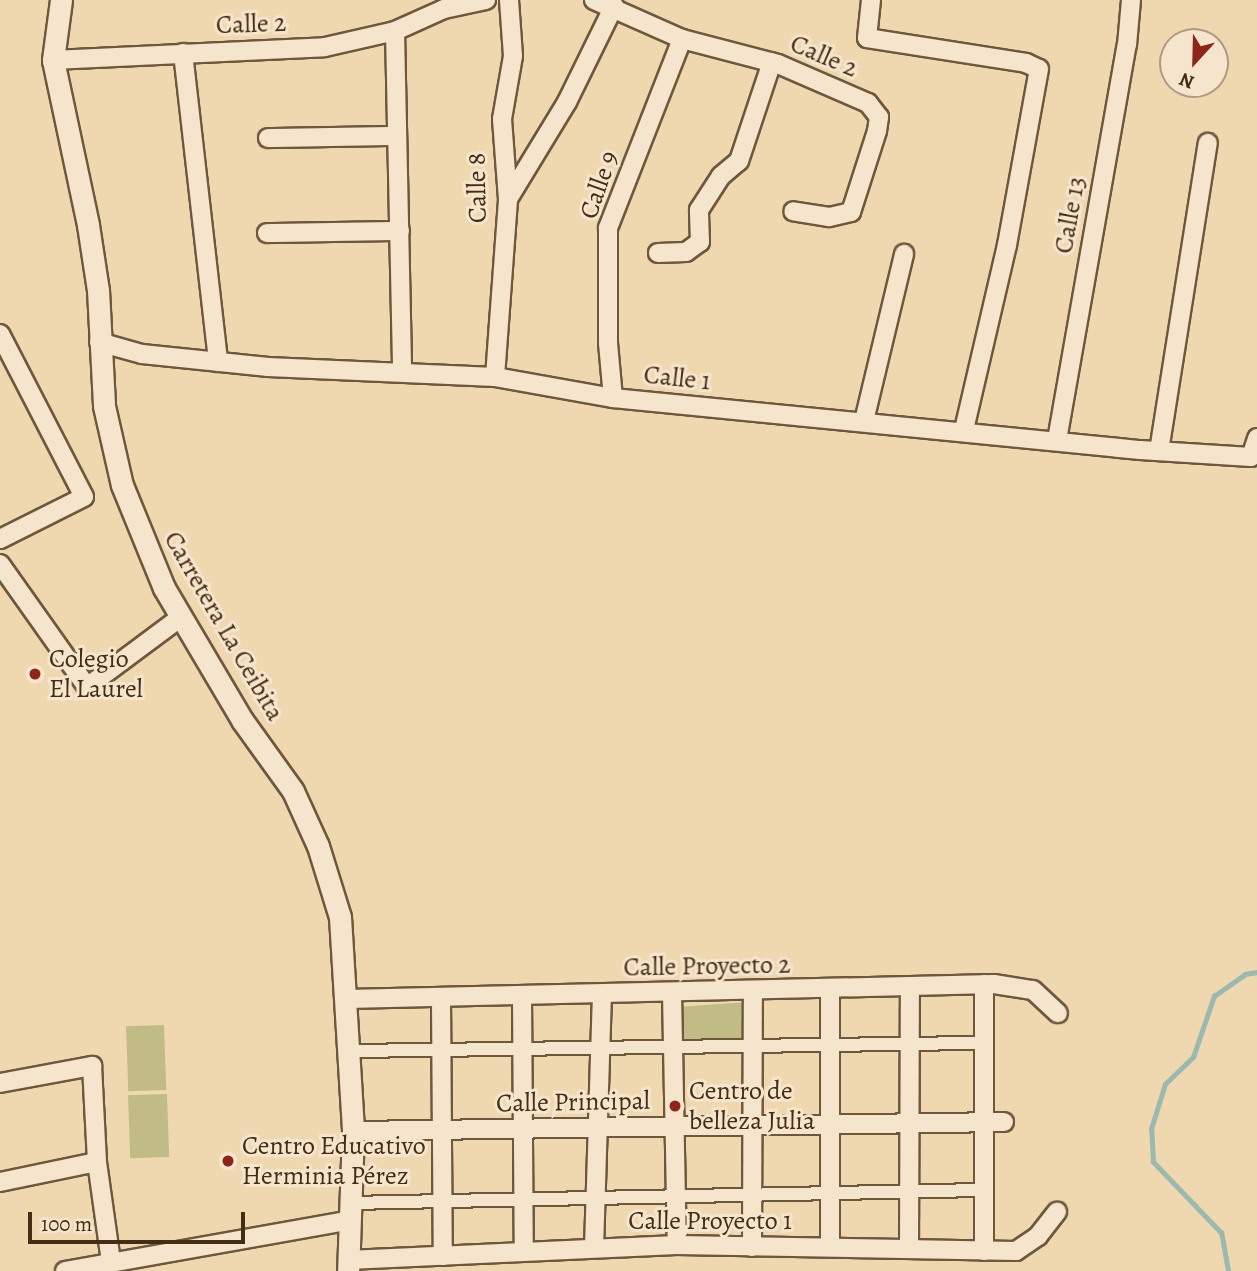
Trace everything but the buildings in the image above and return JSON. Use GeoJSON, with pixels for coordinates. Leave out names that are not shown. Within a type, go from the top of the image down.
{"type":"FeatureCollection","features":[{"type":"Feature","properties":{"kind":"street","name":"Carretera La Ceibita"},"geometry":{"type":"LineString","coordinates":[[61,0],[53,60],[88,225],[98,289],[104,406],[118,471],[136,526],[181,617],[242,720],[293,791],[318,846],[340,917],[353,1131],[348,1266]]}},
{"type":"Feature","properties":{"kind":"street","name":"Calle 2"},"geometry":{"type":"LineString","coordinates":[[53,60],[325,47],[395,31],[444,9],[486,0]]}},
{"type":"Feature","properties":{"kind":"street","name":"Calle 8"},"geometry":{"type":"LineString","coordinates":[[495,377],[508,200],[502,118],[513,56],[509,0]]}},
{"type":"Feature","properties":{"kind":"street","name":"Calle 2"},"geometry":{"type":"LineString","coordinates":[[594,0],[614,6],[682,39],[772,62],[868,103],[879,117],[870,161],[851,212],[829,217],[793,211]]}},
{"type":"Feature","properties":{"kind":"street"},"geometry":{"type":"LineString","coordinates":[[871,0],[867,38],[1026,63],[1039,69],[1007,245],[964,430]]}},
{"type":"Feature","properties":{"kind":"street","name":"Calle 13"},"geometry":{"type":"LineString","coordinates":[[1057,440],[1127,45],[1131,0]]}},
{"type":"Feature","properties":{"kind":"street"},"geometry":{"type":"LineString","coordinates":[[508,200],[567,103],[614,6]]}},
{"type":"Feature","properties":{"kind":"street"},"geometry":{"type":"LineString","coordinates":[[395,31],[395,136],[400,231],[402,369]]}},
{"type":"Feature","properties":{"kind":"street","name":"Calle 9"},"geometry":{"type":"LineString","coordinates":[[613,398],[608,343],[608,228],[682,39]]}},
{"type":"Feature","properties":{"kind":"street"},"geometry":{"type":"LineString","coordinates":[[183,53],[218,362]]}},
{"type":"Feature","properties":{"kind":"street"},"geometry":{"type":"LineString","coordinates":[[658,253],[686,252],[700,242],[699,209],[721,176],[739,160],[772,62]]}},
{"type":"Feature","properties":{"kind":"street"},"geometry":{"type":"LineString","coordinates":[[268,138],[395,136]]}},
{"type":"Feature","properties":{"kind":"street"},"geometry":{"type":"LineString","coordinates":[[1159,451],[1208,143]]}},
{"type":"Feature","properties":{"kind":"street"},"geometry":{"type":"LineString","coordinates":[[267,233],[400,231]]}},
{"type":"Feature","properties":{"kind":"street"},"geometry":{"type":"LineString","coordinates":[[864,421],[904,254]]}},
{"type":"Feature","properties":{"kind":"street"},"geometry":{"type":"LineString","coordinates":[[0,334],[84,497],[0,539]]}},
{"type":"Feature","properties":{"kind":"street","name":"Calle 1"},"geometry":{"type":"LineString","coordinates":[[99,342],[142,354],[218,362],[402,369],[495,377],[613,398],[1159,451],[1251,457],[1257,438]]}},
{"type":"Feature","properties":{"kind":"street"},"geometry":{"type":"LineString","coordinates":[[0,564],[87,687],[181,617]]}},
{"type":"Feature","properties":{"kind":"street"},"geometry":{"type":"LineString","coordinates":[[984,984],[981,1123],[985,1251]]}},
{"type":"Feature","properties":{"kind":"street","name":"Calle Proyecto 2"},"geometry":{"type":"LineString","coordinates":[[347,999],[830,990],[984,984],[1033,990],[1058,1013]]}},
{"type":"Feature","properties":{"kind":"street"},"geometry":{"type":"LineString","coordinates":[[909,1249],[912,1124],[910,988]]}},
{"type":"Feature","properties":{"kind":"street"},"geometry":{"type":"LineString","coordinates":[[830,990],[830,1247]]}},
{"type":"Feature","properties":{"kind":"street"},"geometry":{"type":"LineString","coordinates":[[752,1247],[755,1046],[753,991]]}},
{"type":"Feature","properties":{"kind":"street"},"geometry":{"type":"LineString","coordinates":[[673,993],[673,1197],[677,1245]]}},
{"type":"Feature","properties":{"kind":"street"},"geometry":{"type":"LineString","coordinates":[[594,1248],[602,995]]}},
{"type":"Feature","properties":{"kind":"street"},"geometry":{"type":"LineString","coordinates":[[522,997],[524,1252]]}},
{"type":"Feature","properties":{"kind":"street"},"geometry":{"type":"LineString","coordinates":[[441,999],[443,1256]]}},
{"type":"Feature","properties":{"kind":"street"},"geometry":{"type":"LineString","coordinates":[[350,1051],[522,1051],[982,1043]]}},
{"type":"Feature","properties":{"kind":"street"},"geometry":{"type":"LineString","coordinates":[[0,1083],[92,1066],[97,1162],[110,1261]]}},
{"type":"Feature","properties":{"kind":"street","name":"Calle Principal"},"geometry":{"type":"LineString","coordinates":[[353,1131],[1004,1122]]}},
{"type":"Feature","properties":{"kind":"street"},"geometry":{"type":"LineString","coordinates":[[0,1182],[97,1162]]}},
{"type":"Feature","properties":{"kind":"street"},"geometry":{"type":"LineString","coordinates":[[65,1271],[350,1211],[442,1201],[910,1194],[983,1190]]}},
{"type":"Feature","properties":{"kind":"street","name":"Calle Proyecto 1"},"geometry":{"type":"LineString","coordinates":[[348,1266],[443,1256],[677,1245],[1016,1251],[1038,1236],[1057,1212]]}},
{"type":"Feature","properties":{"kind":"shaded area"},"geometry":{"type":"Polygon","coordinates":[[[748,1002],[751,1043],[680,1048],[677,1007],[748,1002]]]}},
{"type":"Feature","properties":{"kind":"shaded area"},"geometry":{"type":"Polygon","coordinates":[[[164,1025],[166,1090],[128,1091],[126,1026],[164,1025]]]}},
{"type":"Feature","properties":{"kind":"shaded area"},"geometry":{"type":"Polygon","coordinates":[[[167,1094],[169,1157],[130,1158],[128,1095],[167,1094]]]}},
{"type":"Feature","properties":{"kind":"waterway"},"geometry":{"type":"LineString","coordinates":[[1228,1271],[1221,1233],[1153,1162],[1151,1129],[1165,1084],[1193,1057],[1214,996],[1245,974],[1257,972]]}},
{"type":"Feature","properties":{"kind":"place","name":"Colegio El Laurel"},"geometry":{"type":"Point","coordinates":[35,674]}},
{"type":"Feature","properties":{"kind":"place","name":"Centro de belleza Julia"},"geometry":{"type":"Point","coordinates":[675,1106]}},
{"type":"Feature","properties":{"kind":"place","name":"Centro Educativo Herminia Pérez"},"geometry":{"type":"Point","coordinates":[228,1161]}}]}
